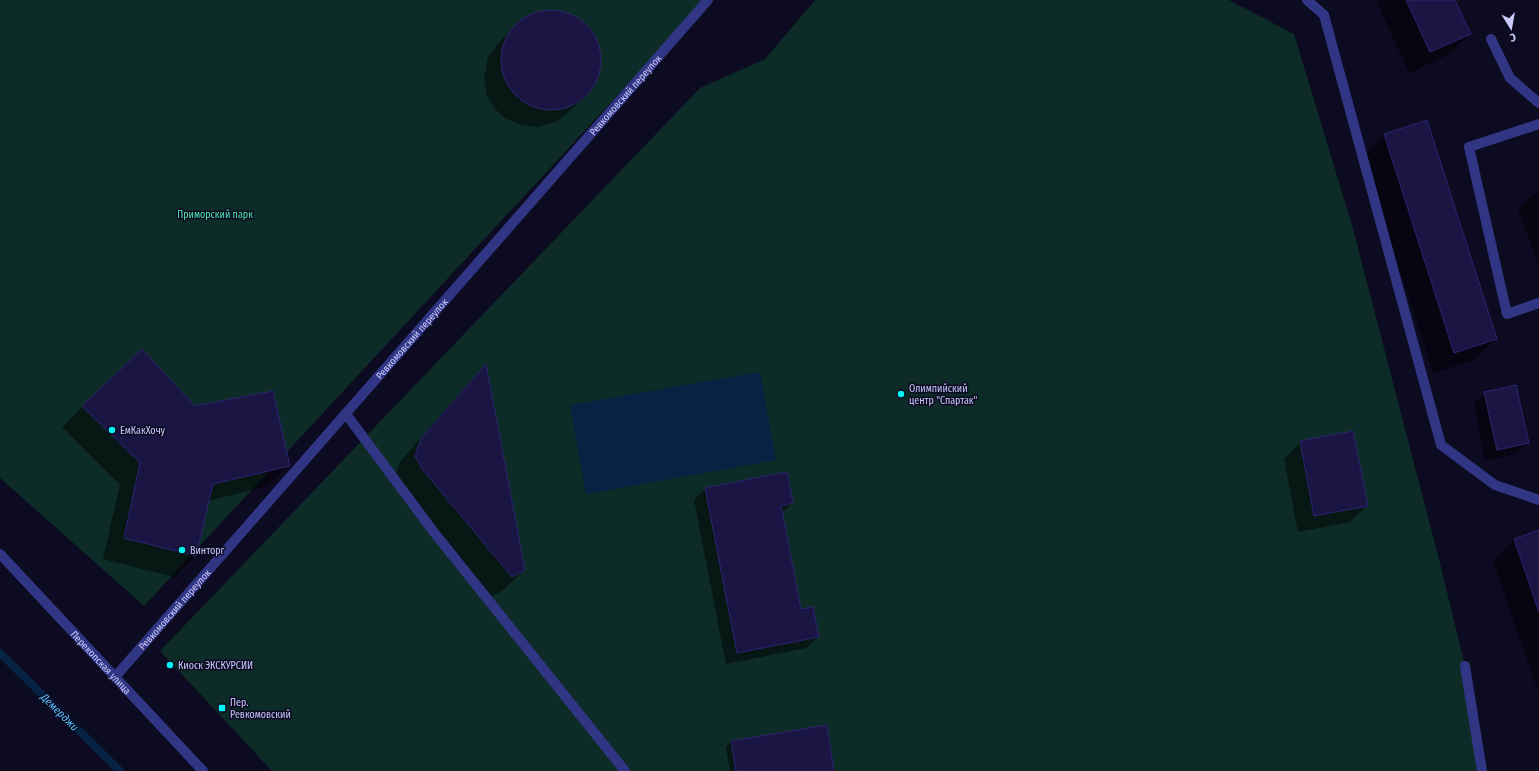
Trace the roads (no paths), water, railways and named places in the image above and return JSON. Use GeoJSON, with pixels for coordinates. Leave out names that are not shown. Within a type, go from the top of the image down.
{"type":"FeatureCollection","features":[{"type":"Feature","properties":{"kind":"street","name":"Ревкомовский переулок"},"geometry":{"type":"LineString","coordinates":[[115,677],[708,0]]}},
{"type":"Feature","properties":{"kind":"street"},"geometry":{"type":"LineString","coordinates":[[1307,0],[1324,15],[1441,445],[1495,485],[1539,500]]}},
{"type":"Feature","properties":{"kind":"street"},"geometry":{"type":"LineString","coordinates":[[1491,39],[1510,78],[1539,103]]}},
{"type":"Feature","properties":{"kind":"street"},"geometry":{"type":"LineString","coordinates":[[1539,124],[1469,146],[1507,314],[1539,303]]}},
{"type":"Feature","properties":{"kind":"street"},"geometry":{"type":"LineString","coordinates":[[346,414],[433,531],[625,771]]}},
{"type":"Feature","properties":{"kind":"street","name":"Перекопская улица"},"geometry":{"type":"LineString","coordinates":[[0,554],[203,771]]}},
{"type":"Feature","properties":{"kind":"street"},"geometry":{"type":"LineString","coordinates":[[1465,666],[1482,771]]}},
{"type":"Feature","properties":{"kind":"water"},"geometry":{"type":"Polygon","coordinates":[[[760,372],[776,460],[586,494],[570,405],[760,372]]]}},
{"type":"Feature","properties":{"kind":"waterway","name":"Демерджи"},"geometry":{"type":"LineString","coordinates":[[0,653],[120,771]]}},
{"type":"Feature","properties":{"kind":"place","name":"Олимпийский центр \"Спартак\""},"geometry":{"type":"Point","coordinates":[901,394]}},
{"type":"Feature","properties":{"kind":"place","name":"ЕмКакХочу"},"geometry":{"type":"Point","coordinates":[112,430]}},
{"type":"Feature","properties":{"kind":"place","name":"Винторг"},"geometry":{"type":"Point","coordinates":[182,550]}},
{"type":"Feature","properties":{"kind":"place","name":"Киоск ЭКСКУРСИИ"},"geometry":{"type":"Point","coordinates":[170,665]}},
{"type":"Feature","properties":{"kind":"place","name":"Пер. Ревкомовский"},"geometry":{"type":"Point","coordinates":[222,708]}},
{"type":"Feature","properties":{"kind":"park label","name":"Приморский парк"},"geometry":{"type":"Point","coordinates":[215,214]}}]}
